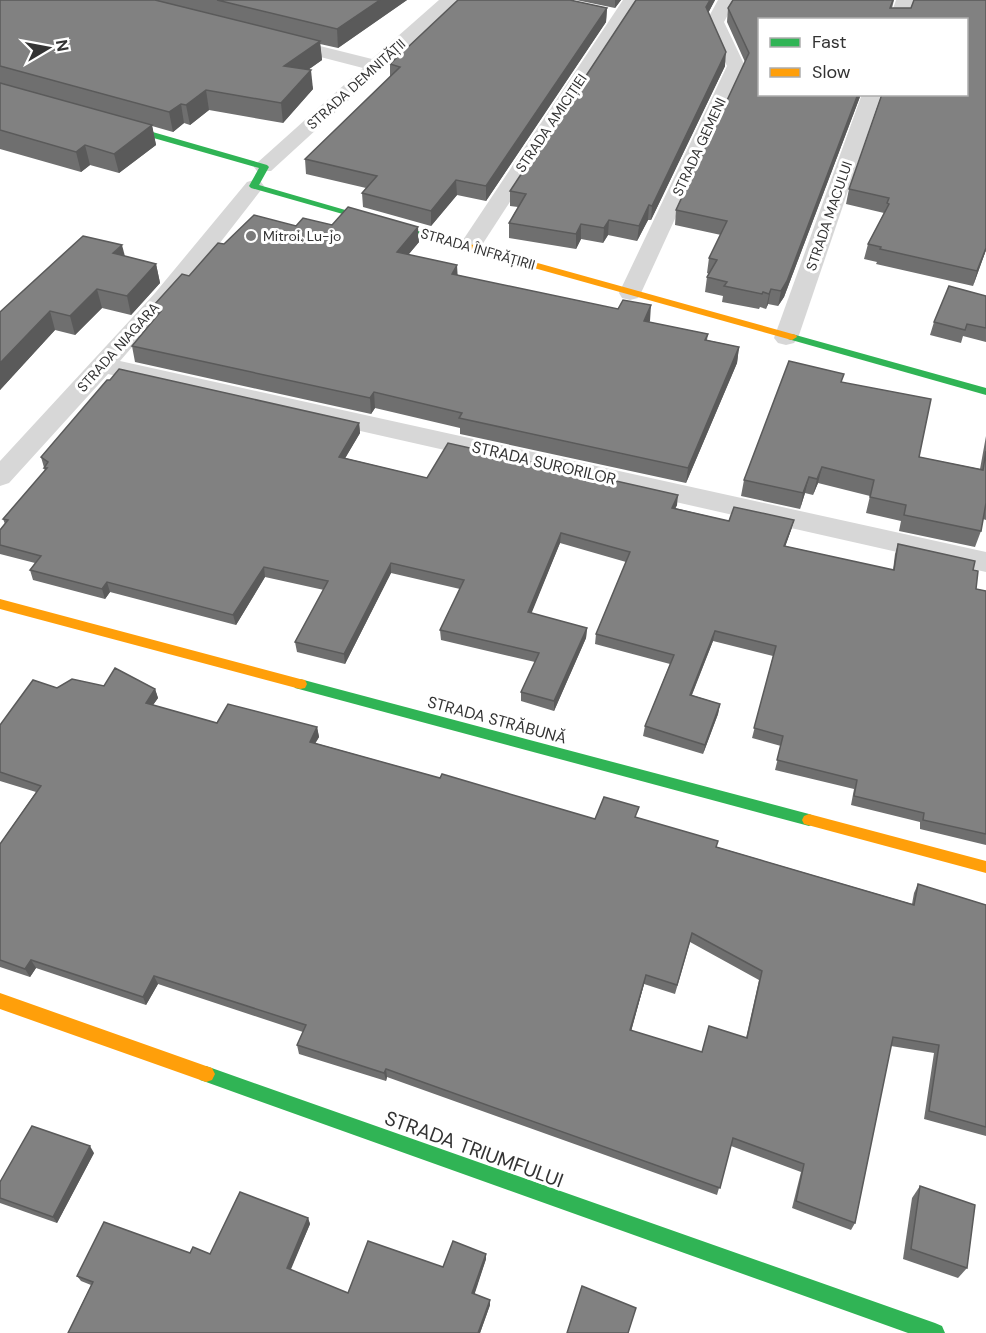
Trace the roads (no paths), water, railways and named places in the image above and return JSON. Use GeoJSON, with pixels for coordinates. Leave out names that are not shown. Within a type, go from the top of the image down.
{"type":"FeatureCollection","features":[{"type":"Feature","properties":{"kind":"street","name":"STRADA DEMNITĂȚII"},"geometry":{"type":"LineString","coordinates":[[259,176],[449,0]]}},
{"type":"Feature","properties":{"kind":"street","name":"STRADA AMICIȚIEI"},"geometry":{"type":"LineString","coordinates":[[470,246],[612,15],[632,0]]}},
{"type":"Feature","properties":{"kind":"street","name":"STRADA GEMENI"},"geometry":{"type":"LineString","coordinates":[[630,293],[736,66],[715,22],[727,0]]}},
{"type":"Feature","properties":{"kind":"street"},"geometry":{"type":"LineString","coordinates":[[899,18],[905,0]]}},
{"type":"Feature","properties":{"kind":"street"},"geometry":{"type":"LineString","coordinates":[[263,37],[376,66]]}},
{"type":"Feature","properties":{"kind":"street","name":"STRADA MACULUI"},"geometry":{"type":"LineString","coordinates":[[786,338],[871,96]]}},
{"type":"Feature","properties":{"kind":"street","name":"STRADA ÎNFRĂȚIRII"},"geometry":{"type":"LineString","coordinates":[[92,117],[259,176],[470,246],[786,338],[986,392]]}},
{"type":"Feature","properties":{"kind":"street","name":"STRADA NIAGARA"},"geometry":{"type":"LineString","coordinates":[[0,477],[210,243],[259,176]]}},
{"type":"Feature","properties":{"kind":"street","name":"STRADA SURORILOR"},"geometry":{"type":"LineString","coordinates":[[102,365],[986,562]]}},
{"type":"Feature","properties":{"kind":"street","name":"STRADA STRĂBUNĂ"},"geometry":{"type":"LineString","coordinates":[[0,604],[986,867]]}},
{"type":"Feature","properties":{"kind":"street","name":"STRADA TRIUMFULUI"},"geometry":{"type":"LineString","coordinates":[[0,1001],[934,1333]]}},
{"type":"Feature","properties":{"kind":"place","name":"Mitroi. Lu-jo"},"geometry":{"type":"Point","coordinates":[251,236]}}]}
